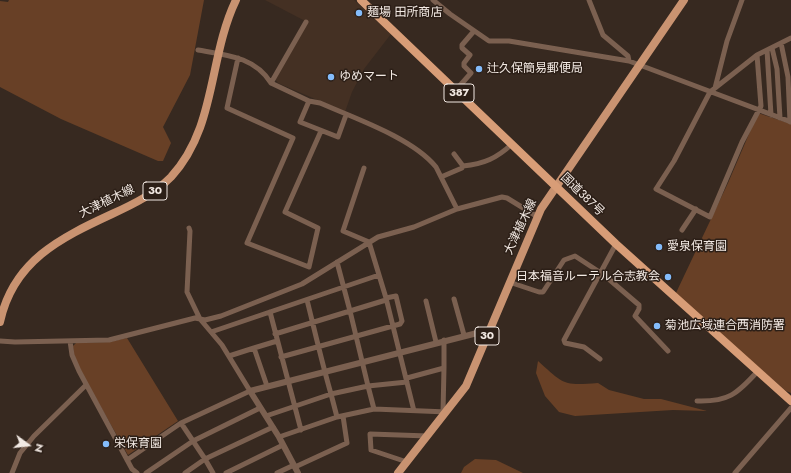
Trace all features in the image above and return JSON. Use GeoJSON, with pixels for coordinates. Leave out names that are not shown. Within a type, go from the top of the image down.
{"type":"FeatureCollection","features":[{"type":"Feature","properties":{"kind":"highway","name":"国道387号"},"geometry":{"type":"LineString","coordinates":[[361,0],[616,244],[791,401]]}},
{"type":"Feature","properties":{"kind":"main road","name":"大津植木線"},"geometry":{"type":"LineString","coordinates":[[0,322],[13,288],[28,266],[44,251],[60,239],[144,198],[160,187],[178,169],[189,153],[200,129],[228,20],[236,0]]}},
{"type":"Feature","properties":{"kind":"main road","name":"大津植木線"},"geometry":{"type":"LineString","coordinates":[[398,473],[466,386],[509,282],[538,217],[556,187],[684,0]]}},
{"type":"Feature","properties":{"kind":"street"},"geometry":{"type":"LineString","coordinates":[[433,0],[489,41],[509,41],[629,61],[791,122],[788,77],[781,43]]}},
{"type":"Feature","properties":{"kind":"street"},"geometry":{"type":"LineString","coordinates":[[589,0],[603,35],[628,56],[629,61]]}},
{"type":"Feature","properties":{"kind":"street"},"geometry":{"type":"LineString","coordinates":[[715,88],[727,41],[742,0]]}},
{"type":"Feature","properties":{"kind":"street"},"geometry":{"type":"LineString","coordinates":[[271,83],[306,22]]}},
{"type":"Feature","properties":{"kind":"street"},"geometry":{"type":"LineString","coordinates":[[456,90],[471,73],[464,66],[464,63],[470,54],[462,48],[462,45],[474,31]]}},
{"type":"Feature","properties":{"kind":"street"},"geometry":{"type":"LineString","coordinates":[[757,55],[761,106],[742,142],[710,217],[656,189],[674,161],[710,92],[757,55],[791,38]]}},
{"type":"Feature","properties":{"kind":"street"},"geometry":{"type":"LineString","coordinates":[[769,49],[771,115]]}},
{"type":"Feature","properties":{"kind":"street"},"geometry":{"type":"LineString","coordinates":[[769,49],[777,69],[780,118]]}},
{"type":"Feature","properties":{"kind":"street"},"geometry":{"type":"LineString","coordinates":[[198,50],[238,58],[256,66],[266,75],[271,83],[309,101],[320,103],[397,138],[432,162],[457,209]]}},
{"type":"Feature","properties":{"kind":"street"},"geometry":{"type":"LineString","coordinates":[[238,58],[227,108],[293,138],[247,242],[309,267],[318,228],[285,212],[321,131]]}},
{"type":"Feature","properties":{"kind":"street"},"geometry":{"type":"LineString","coordinates":[[309,101],[300,122],[321,131],[338,137],[346,115]]}},
{"type":"Feature","properties":{"kind":"street"},"geometry":{"type":"LineString","coordinates":[[441,177],[462,168],[462,166],[473,165],[495,158],[512,144]]}},
{"type":"Feature","properties":{"kind":"street"},"geometry":{"type":"LineString","coordinates":[[454,154],[462,166]]}},
{"type":"Feature","properties":{"kind":"street"},"geometry":{"type":"LineString","coordinates":[[364,168],[344,231],[369,242],[386,299],[414,411]]}},
{"type":"Feature","properties":{"kind":"street"},"geometry":{"type":"LineString","coordinates":[[0,341],[108,340],[196,318],[200,319],[221,316],[302,284],[378,237],[414,227],[457,209],[505,197],[538,217]]}},
{"type":"Feature","properties":{"kind":"street"},"geometry":{"type":"LineString","coordinates":[[681,229],[694,209]]}},
{"type":"Feature","properties":{"kind":"street"},"geometry":{"type":"LineString","coordinates":[[189,228],[187,292],[200,319],[230,356],[296,468]]}},
{"type":"Feature","properties":{"kind":"street"},"geometry":{"type":"LineString","coordinates":[[600,358],[584,347],[565,343],[564,340],[616,244]]}},
{"type":"Feature","properties":{"kind":"street"},"geometry":{"type":"LineString","coordinates":[[509,282],[543,292],[546,290],[564,260],[572,256],[577,258],[600,272],[639,305],[639,309],[635,316],[668,351]]}},
{"type":"Feature","properties":{"kind":"street"},"geometry":{"type":"LineString","coordinates":[[337,262],[374,409]]}},
{"type":"Feature","properties":{"kind":"street"},"geometry":{"type":"LineString","coordinates":[[211,332],[379,275]]}},
{"type":"Feature","properties":{"kind":"street"},"geometry":{"type":"LineString","coordinates":[[276,334],[396,296],[402,321],[281,357]]}},
{"type":"Feature","properties":{"kind":"street"},"geometry":{"type":"LineString","coordinates":[[454,298],[464,335]]}},
{"type":"Feature","properties":{"kind":"street"},"geometry":{"type":"LineString","coordinates":[[277,473],[296,468],[347,444],[340,417],[331,394],[307,300]]}},
{"type":"Feature","properties":{"kind":"street"},"geometry":{"type":"LineString","coordinates":[[426,301],[436,342]]}},
{"type":"Feature","properties":{"kind":"street"},"geometry":{"type":"LineString","coordinates":[[270,312],[301,430]]}},
{"type":"Feature","properties":{"kind":"street"},"geometry":{"type":"LineString","coordinates":[[127,460],[181,423],[250,390],[436,342],[489,330]]}},
{"type":"Feature","properties":{"kind":"street"},"geometry":{"type":"LineString","coordinates":[[279,437],[340,417],[374,409],[445,412],[444,340]]}},
{"type":"Feature","properties":{"kind":"street"},"geometry":{"type":"LineString","coordinates":[[70,341],[72,355],[86,385],[132,469],[137,473]]}},
{"type":"Feature","properties":{"kind":"street"},"geometry":{"type":"LineString","coordinates":[[230,356],[277,341]]}},
{"type":"Feature","properties":{"kind":"street"},"geometry":{"type":"LineString","coordinates":[[254,348],[267,386]]}},
{"type":"Feature","properties":{"kind":"street"},"geometry":{"type":"LineString","coordinates":[[266,416],[331,394],[407,380],[444,368]]}},
{"type":"Feature","properties":{"kind":"street"},"geometry":{"type":"LineString","coordinates":[[697,401],[722,400],[729,397],[757,372]]}},
{"type":"Feature","properties":{"kind":"street"},"geometry":{"type":"LineString","coordinates":[[12,473],[20,453],[34,436],[86,385]]}},
{"type":"Feature","properties":{"kind":"street"},"geometry":{"type":"LineString","coordinates":[[146,473],[193,442],[260,408]]}},
{"type":"Feature","properties":{"kind":"street"},"geometry":{"type":"LineString","coordinates":[[735,473],[791,408]]}},
{"type":"Feature","properties":{"kind":"street"},"geometry":{"type":"LineString","coordinates":[[181,423],[213,473]]}},
{"type":"Feature","properties":{"kind":"street"},"geometry":{"type":"LineString","coordinates":[[185,473],[205,459],[273,427]]}},
{"type":"Feature","properties":{"kind":"street"},"geometry":{"type":"LineString","coordinates":[[407,462],[371,450],[370,434],[428,436]]}},
{"type":"Feature","properties":{"kind":"street"},"geometry":{"type":"LineString","coordinates":[[226,473],[283,445]]}},
{"type":"Feature","properties":{"kind":"shaded area"},"geometry":{"type":"Polygon","coordinates":[[[9,0],[204,0],[190,75],[163,127],[171,143],[163,161],[158,161],[61,119],[0,87],[0,1],[8,2],[9,0]]]}},
{"type":"Feature","properties":{"kind":"shaded area"},"geometry":{"type":"Polygon","coordinates":[[[265,0],[354,0],[391,34],[364,69],[352,92],[345,112],[278,83],[275,79],[307,22],[265,0]]]}},
{"type":"Feature","properties":{"kind":"shaded area"},"geometry":{"type":"Polygon","coordinates":[[[758,113],[791,124],[791,393],[786,391],[675,295],[728,183],[758,113]]]}},
{"type":"Feature","properties":{"kind":"shaded area"},"geometry":{"type":"Polygon","coordinates":[[[127,338],[178,421],[128,455],[80,370],[74,355],[73,346],[76,343],[109,342],[127,338]]]}},
{"type":"Feature","properties":{"kind":"shaded area"},"geometry":{"type":"Polygon","coordinates":[[[538,361],[553,375],[564,382],[577,384],[598,383],[609,390],[644,399],[661,399],[707,411],[673,410],[575,416],[559,412],[545,396],[536,373],[538,361]]]}},
{"type":"Feature","properties":{"kind":"shaded area"},"geometry":{"type":"Polygon","coordinates":[[[475,459],[496,460],[523,473],[461,473],[464,467],[475,459]]]}},
{"type":"Feature","properties":{"kind":"place","name":"麺場 田所商店"},"geometry":{"type":"Point","coordinates":[359,13]}},
{"type":"Feature","properties":{"kind":"place","name":"辻久保簡易郵便局"},"geometry":{"type":"Point","coordinates":[479,69]}},
{"type":"Feature","properties":{"kind":"place","name":"ゆめマート"},"geometry":{"type":"Point","coordinates":[331,77]}},
{"type":"Feature","properties":{"kind":"place","name":"愛泉保育園"},"geometry":{"type":"Point","coordinates":[659,247]}},
{"type":"Feature","properties":{"kind":"place","name":"日本福音ルーテル合志教会"},"geometry":{"type":"Point","coordinates":[668,277]}},
{"type":"Feature","properties":{"kind":"place","name":"菊池広域連合西消防署"},"geometry":{"type":"Point","coordinates":[657,326]}},
{"type":"Feature","properties":{"kind":"place","name":"栄保育園"},"geometry":{"type":"Point","coordinates":[106,444]}}]}
